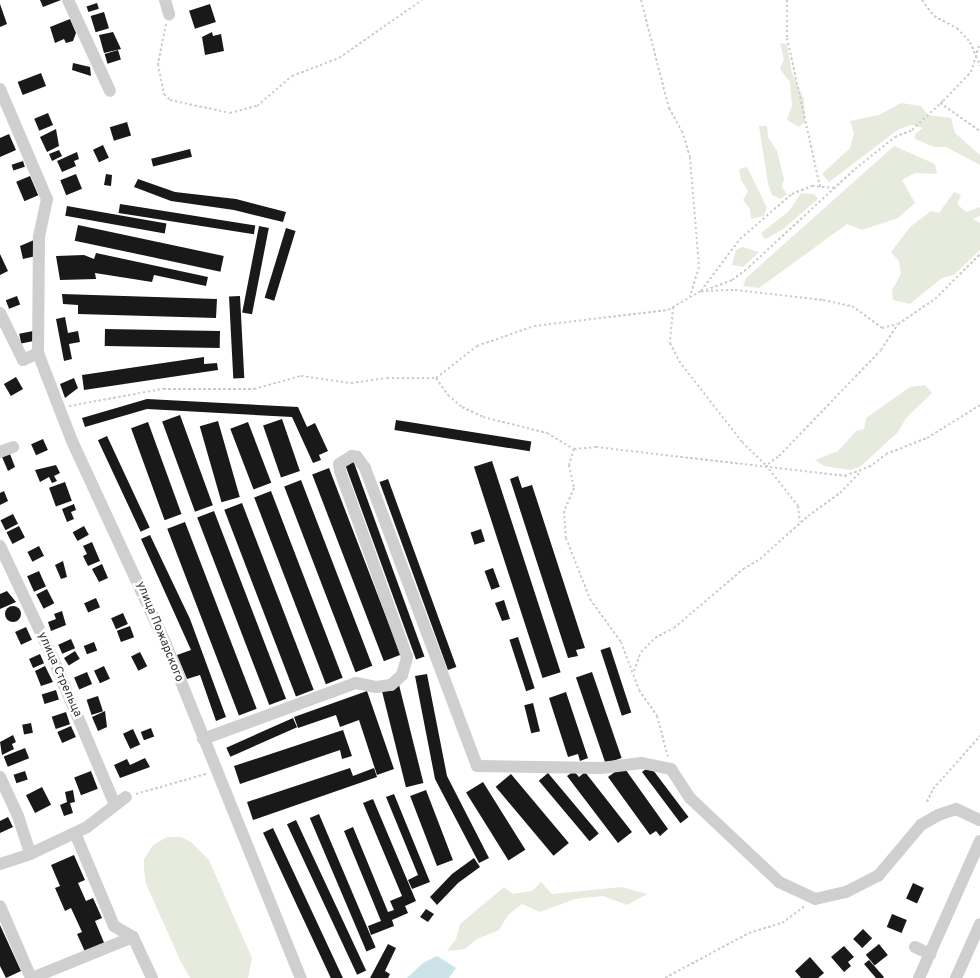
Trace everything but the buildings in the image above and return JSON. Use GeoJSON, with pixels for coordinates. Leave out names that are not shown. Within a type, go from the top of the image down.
{"type":"FeatureCollection","features":[{"type":"Feature","properties":{"kind":"street"},"geometry":{"type":"LineString","coordinates":[[68,0],[110,91]]}},
{"type":"Feature","properties":{"kind":"street"},"geometry":{"type":"LineString","coordinates":[[165,0],[169,14]]}},
{"type":"Feature","properties":{"kind":"street"},"geometry":{"type":"LineString","coordinates":[[0,89],[47,199],[39,238],[38,354],[23,360],[0,313]]}},
{"type":"Feature","properties":{"kind":"street","name":"улица Пожарского"},"geometry":{"type":"LineString","coordinates":[[38,354],[60,409],[166,642],[202,739],[301,978]]}},
{"type":"Feature","properties":{"kind":"street"},"geometry":{"type":"LineString","coordinates":[[0,452],[12,448]]}},
{"type":"Feature","properties":{"kind":"street"},"geometry":{"type":"LineString","coordinates":[[202,739],[356,682],[376,687],[391,685],[402,675],[407,657],[340,472],[339,464],[352,456],[357,457],[365,468],[477,766],[601,768],[642,763],[671,769],[690,798],[779,882],[815,899],[846,892],[878,876],[921,825],[938,815],[956,810],[980,820]]}},
{"type":"Feature","properties":{"kind":"street","name":"улица Стрельца"},"geometry":{"type":"LineString","coordinates":[[0,546],[54,661],[115,805]]}},
{"type":"Feature","properties":{"kind":"street"},"geometry":{"type":"LineString","coordinates":[[0,777],[18,816],[30,854]]}},
{"type":"Feature","properties":{"kind":"street"},"geometry":{"type":"LineString","coordinates":[[0,864],[30,854],[75,833],[126,797]]}},
{"type":"Feature","properties":{"kind":"street"},"geometry":{"type":"LineString","coordinates":[[75,833],[114,926],[133,937],[152,978]]}},
{"type":"Feature","properties":{"kind":"street"},"geometry":{"type":"LineString","coordinates":[[919,978],[980,841]]}},
{"type":"Feature","properties":{"kind":"street"},"geometry":{"type":"LineString","coordinates":[[0,906],[32,978],[133,937]]}},
{"type":"Feature","properties":{"kind":"street"},"geometry":{"type":"LineString","coordinates":[[956,978],[980,924]]}},
{"type":"Feature","properties":{"kind":"street"},"geometry":{"type":"LineString","coordinates":[[915,947],[930,954]]}},
{"type":"Feature","properties":{"kind":"path"},"geometry":{"type":"LineString","coordinates":[[169,14],[158,64],[164,94],[170,100],[230,113],[257,106],[292,76],[339,58],[422,0]]}},
{"type":"Feature","properties":{"kind":"path"},"geometry":{"type":"LineString","coordinates":[[641,0],[669,108],[682,131],[690,157],[699,266],[690,297]]}},
{"type":"Feature","properties":{"kind":"path"},"geometry":{"type":"LineString","coordinates":[[787,0],[787,38],[820,187]]}},
{"type":"Feature","properties":{"kind":"path"},"geometry":{"type":"LineString","coordinates":[[922,0],[934,16],[958,28],[978,55]]}},
{"type":"Feature","properties":{"kind":"path"},"geometry":{"type":"LineString","coordinates":[[980,43],[978,55],[980,66]]}},
{"type":"Feature","properties":{"kind":"path"},"geometry":{"type":"LineString","coordinates":[[60,409],[81,402],[134,392],[254,388],[301,376],[351,383],[387,378],[436,378],[477,346],[534,326],[672,307],[701,291],[732,280],[895,137],[912,130],[960,86],[978,55]]}},
{"type":"Feature","properties":{"kind":"path"},"geometry":{"type":"LineString","coordinates":[[940,104],[980,131]]}},
{"type":"Feature","properties":{"kind":"path"},"geometry":{"type":"LineString","coordinates":[[701,291],[724,257],[766,216],[792,194],[820,187],[836,188]]}},
{"type":"Feature","properties":{"kind":"path"},"geometry":{"type":"LineString","coordinates":[[701,291],[735,290],[823,300],[852,306],[882,328],[898,324],[949,288],[980,254]]}},
{"type":"Feature","properties":{"kind":"path"},"geometry":{"type":"LineString","coordinates":[[672,307],[670,343],[679,361],[742,442],[766,464],[798,506],[800,522]]}},
{"type":"Feature","properties":{"kind":"path"},"geometry":{"type":"LineString","coordinates":[[766,464],[779,456],[881,350],[898,324]]}},
{"type":"Feature","properties":{"kind":"path"},"geometry":{"type":"LineString","coordinates":[[436,378],[448,395],[462,407],[483,417],[548,433],[574,449],[596,447],[766,464],[845,476],[863,469],[886,454],[927,438],[980,404]]}},
{"type":"Feature","properties":{"kind":"path"},"geometry":{"type":"LineString","coordinates":[[574,449],[569,465],[574,488],[564,511],[566,538],[590,599],[614,630],[634,672],[639,690],[657,716],[671,769]]}},
{"type":"Feature","properties":{"kind":"path"},"geometry":{"type":"LineString","coordinates":[[634,672],[641,652],[655,638],[674,628],[743,569],[760,559],[800,522],[840,493],[863,469]]}},
{"type":"Feature","properties":{"kind":"path"},"geometry":{"type":"LineString","coordinates":[[926,802],[933,789],[980,736]]}},
{"type":"Feature","properties":{"kind":"path"},"geometry":{"type":"LineString","coordinates":[[126,797],[215,771]]}},
{"type":"Feature","properties":{"kind":"path"},"geometry":{"type":"LineString","coordinates":[[665,978],[749,933],[782,923],[815,899]]}},
{"type":"Feature","properties":{"kind":"shaded area"},"geometry":{"type":"Polygon","coordinates":[[[780,43],[787,44],[792,73],[804,99],[805,122],[799,127],[787,120],[792,105],[790,82],[780,69],[784,59],[780,43]]]}},
{"type":"Feature","properties":{"kind":"shaded area"},"geometry":{"type":"Polygon","coordinates":[[[901,103],[921,106],[928,115],[951,118],[955,133],[980,155],[980,165],[946,147],[934,147],[915,139],[915,134],[923,128],[912,125],[899,129],[829,182],[822,174],[850,148],[854,133],[850,121],[879,115],[901,103]]]}},
{"type":"Feature","properties":{"kind":"shaded area"},"geometry":{"type":"Polygon","coordinates":[[[759,126],[767,126],[768,137],[777,151],[784,179],[782,187],[787,194],[781,199],[772,195],[768,184],[759,126]]]}},
{"type":"Feature","properties":{"kind":"shaded area"},"geometry":{"type":"Polygon","coordinates":[[[894,146],[935,164],[937,174],[915,173],[902,180],[915,203],[898,218],[862,230],[847,224],[759,288],[743,286],[746,278],[894,146]]]}},
{"type":"Feature","properties":{"kind":"shaded area"},"geometry":{"type":"Polygon","coordinates":[[[747,167],[767,208],[764,216],[751,219],[750,209],[743,200],[748,191],[741,180],[739,169],[747,167]]]}},
{"type":"Feature","properties":{"kind":"shaded area"},"geometry":{"type":"Polygon","coordinates":[[[954,192],[961,195],[957,204],[966,212],[980,207],[980,216],[973,219],[980,223],[980,250],[954,275],[942,278],[910,304],[893,300],[892,290],[901,274],[899,261],[891,252],[910,227],[931,211],[939,213],[954,192]]]}},
{"type":"Feature","properties":{"kind":"shaded area"},"geometry":{"type":"Polygon","coordinates":[[[801,193],[814,194],[818,199],[782,230],[765,239],[761,233],[789,211],[801,193]]]}},
{"type":"Feature","properties":{"kind":"shaded area"},"geometry":{"type":"Polygon","coordinates":[[[743,247],[759,252],[743,267],[732,265],[736,250],[743,247]]]}},
{"type":"Feature","properties":{"kind":"shaded area"},"geometry":{"type":"Polygon","coordinates":[[[925,385],[932,393],[906,418],[898,432],[860,467],[850,470],[824,466],[815,460],[838,451],[856,431],[864,429],[866,418],[910,387],[925,385]]]}},
{"type":"Feature","properties":{"kind":"shaded area"},"geometry":{"type":"Polygon","coordinates":[[[167,837],[181,837],[191,842],[209,860],[252,958],[248,978],[190,978],[146,884],[144,859],[153,845],[167,837]]]}},
{"type":"Feature","properties":{"kind":"shaded area"},"geometry":{"type":"Polygon","coordinates":[[[541,882],[552,894],[622,887],[647,894],[627,905],[603,896],[575,899],[540,912],[522,904],[508,915],[499,930],[477,939],[465,949],[447,951],[456,939],[460,924],[504,887],[513,894],[532,891],[541,882]]]}},
{"type":"Feature","properties":{"kind":"water"},"geometry":{"type":"Polygon","coordinates":[[[437,956],[456,968],[449,978],[407,978],[423,963],[437,956]]]}}]}
